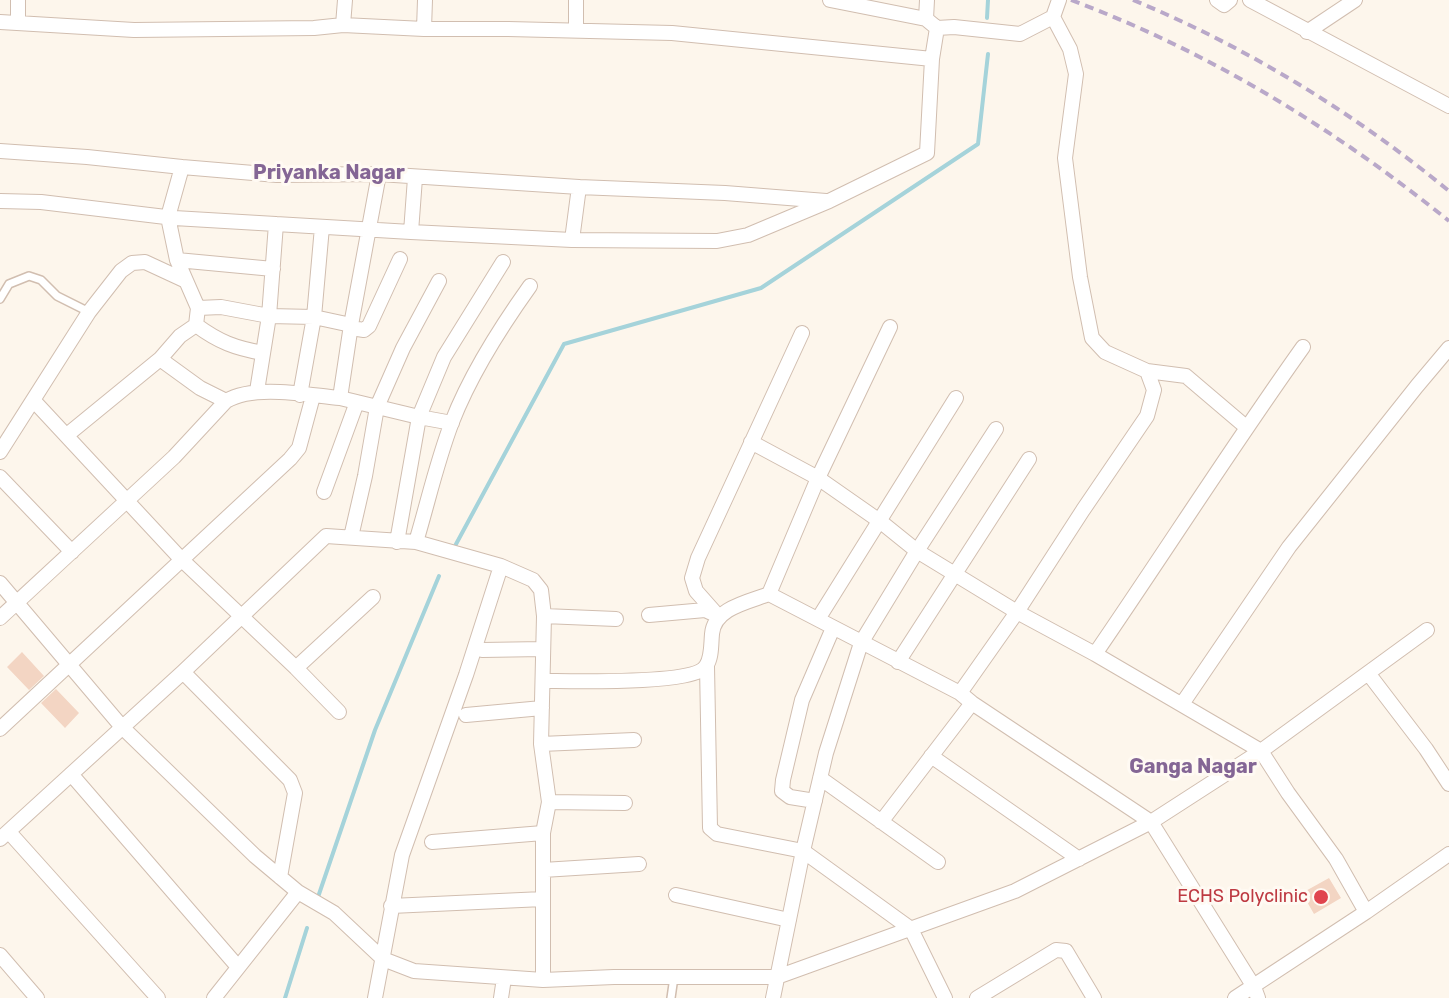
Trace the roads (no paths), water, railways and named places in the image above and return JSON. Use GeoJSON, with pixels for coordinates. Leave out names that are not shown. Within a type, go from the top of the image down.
{"type":"FeatureCollection","features":[{"type":"Feature","properties":{"kind":"street"},"geometry":{"type":"LineString","coordinates":[[18,0],[18,23]]}},
{"type":"Feature","properties":{"kind":"street"},"geometry":{"type":"LineString","coordinates":[[343,25],[345,0]]}},
{"type":"Feature","properties":{"kind":"street"},"geometry":{"type":"LineString","coordinates":[[424,29],[425,0]]}},
{"type":"Feature","properties":{"kind":"street"},"geometry":{"type":"LineString","coordinates":[[576,0],[576,30]]}},
{"type":"Feature","properties":{"kind":"street"},"geometry":{"type":"LineString","coordinates":[[830,0],[931,23],[1020,34],[1053,17],[1059,0]]}},
{"type":"Feature","properties":{"kind":"street"},"geometry":{"type":"LineString","coordinates":[[0,201],[40,202],[168,217],[572,240],[717,241],[748,235],[830,201],[927,153],[932,59],[931,23],[927,0]]}},
{"type":"Feature","properties":{"kind":"street"},"geometry":{"type":"LineString","coordinates":[[1216,0],[1224,5],[1230,0]]}},
{"type":"Feature","properties":{"kind":"street"},"geometry":{"type":"LineString","coordinates":[[1250,0],[1308,32],[1446,101]]}},
{"type":"Feature","properties":{"kind":"street"},"geometry":{"type":"LineString","coordinates":[[1308,32],[1355,0]]}},
{"type":"Feature","properties":{"kind":"street"},"geometry":{"type":"LineString","coordinates":[[1053,17],[1070,49],[1076,74],[1065,158],[1080,278],[1092,338],[1105,352],[1147,371],[1186,376],[1246,427]]}},
{"type":"Feature","properties":{"kind":"street"},"geometry":{"type":"LineString","coordinates":[[0,22],[134,30],[314,28],[343,25],[424,29],[672,33],[932,59]]}},
{"type":"Feature","properties":{"kind":"street"},"geometry":{"type":"LineString","coordinates":[[0,151],[277,175],[380,174],[415,178],[725,193],[830,201]]}},
{"type":"Feature","properties":{"kind":"street"},"geometry":{"type":"LineString","coordinates":[[67,435],[160,359],[180,336],[196,325],[198,308],[177,260],[168,217],[182,167]]}},
{"type":"Feature","properties":{"kind":"street"},"geometry":{"type":"LineString","coordinates":[[340,398],[351,326],[380,174]]}},
{"type":"Feature","properties":{"kind":"street"},"geometry":{"type":"LineString","coordinates":[[411,232],[415,178]]}},
{"type":"Feature","properties":{"kind":"street"},"geometry":{"type":"LineString","coordinates":[[572,240],[579,187]]}},
{"type":"Feature","properties":{"kind":"street"},"geometry":{"type":"LineString","coordinates":[[257,391],[269,316],[276,224]]}},
{"type":"Feature","properties":{"kind":"street"},"geometry":{"type":"LineString","coordinates":[[0,729],[265,483],[299,448],[307,395],[322,227]]}},
{"type":"Feature","properties":{"kind":"street"},"geometry":{"type":"LineString","coordinates":[[198,308],[221,307],[269,316],[314,317],[364,330],[369,326],[400,259]]}},
{"type":"Feature","properties":{"kind":"street"},"geometry":{"type":"LineString","coordinates":[[177,260],[273,269]]}},
{"type":"Feature","properties":{"kind":"street"},"geometry":{"type":"LineString","coordinates":[[0,452],[89,312],[121,271],[132,263],[145,262],[186,281]]}},
{"type":"Feature","properties":{"kind":"street"},"geometry":{"type":"LineString","coordinates":[[397,542],[419,417],[444,357],[503,262]]}},
{"type":"Feature","properties":{"kind":"street"},"geometry":{"type":"LineString","coordinates":[[351,537],[377,407],[403,348],[439,281]]}},
{"type":"Feature","properties":{"kind":"street"},"geometry":{"type":"LineString","coordinates":[[416,542],[452,423],[473,377],[502,324],[530,286]]}},
{"type":"Feature","properties":{"kind":"street"},"geometry":{"type":"LineString","coordinates":[[196,325],[215,339],[236,348],[263,353]]}},
{"type":"Feature","properties":{"kind":"street"},"geometry":{"type":"LineString","coordinates":[[890,327],[818,478],[768,594],[730,609],[720,616],[712,629],[707,666],[710,828],[717,834],[803,851],[911,929],[945,998]]}},
{"type":"Feature","properties":{"kind":"street"},"geometry":{"type":"LineString","coordinates":[[720,616],[696,591],[692,578],[698,558],[802,333]]}},
{"type":"Feature","properties":{"kind":"street"},"geometry":{"type":"LineString","coordinates":[[1095,654],[1246,427],[1303,347]]}},
{"type":"Feature","properties":{"kind":"street"},"geometry":{"type":"LineString","coordinates":[[1182,704],[1289,547],[1395,412],[1449,348]]}},
{"type":"Feature","properties":{"kind":"street"},"geometry":{"type":"LineString","coordinates":[[160,359],[201,388],[226,401]]}},
{"type":"Feature","properties":{"kind":"street"},"geometry":{"type":"LineString","coordinates":[[960,693],[1017,612],[1147,416],[1154,390],[1147,371]]}},
{"type":"Feature","properties":{"kind":"street"},"geometry":{"type":"LineString","coordinates":[[0,618],[174,458],[226,401],[236,395],[257,391],[340,398],[452,423]]}},
{"type":"Feature","properties":{"kind":"street"},"geometry":{"type":"LineString","coordinates":[[818,620],[956,398]]}},
{"type":"Feature","properties":{"kind":"street"},"geometry":{"type":"LineString","coordinates":[[34,400],[181,559],[339,712]]}},
{"type":"Feature","properties":{"kind":"street"},"geometry":{"type":"LineString","coordinates":[[324,492],[357,402]]}},
{"type":"Feature","properties":{"kind":"street"},"geometry":{"type":"LineString","coordinates":[[773,998],[826,753],[861,643],[996,429]]}},
{"type":"Feature","properties":{"kind":"street"},"geometry":{"type":"LineString","coordinates":[[751,442],[818,478],[881,522],[917,551],[1017,612],[1095,654],[1261,751],[1336,859],[1366,912]]}},
{"type":"Feature","properties":{"kind":"street"},"geometry":{"type":"LineString","coordinates":[[898,662],[1029,459]]}},
{"type":"Feature","properties":{"kind":"street"},"geometry":{"type":"LineString","coordinates":[[0,477],[72,552]]}},
{"type":"Feature","properties":{"kind":"street"},"geometry":{"type":"LineString","coordinates":[[158,998],[4,835],[183,672],[326,536],[416,542],[501,566],[533,580],[541,590],[544,616],[541,744],[549,802],[543,833],[543,980]]}},
{"type":"Feature","properties":{"kind":"street"},"geometry":{"type":"LineString","coordinates":[[375,998],[402,855],[466,675],[501,566]]}},
{"type":"Feature","properties":{"kind":"street"},"geometry":{"type":"LineString","coordinates":[[0,583],[122,727],[255,856],[298,892],[334,913],[383,959],[414,971],[543,980],[614,977],[777,977],[1015,891],[1151,822],[1261,751],[1427,630]]}},
{"type":"Feature","properties":{"kind":"street"},"geometry":{"type":"LineString","coordinates":[[768,594],[960,693],[1151,822],[1256,992]]}},
{"type":"Feature","properties":{"kind":"street"},"geometry":{"type":"LineString","coordinates":[[296,668],[373,597]]}},
{"type":"Feature","properties":{"kind":"street"},"geometry":{"type":"LineString","coordinates":[[649,615],[705,610],[720,616]]}},
{"type":"Feature","properties":{"kind":"street"},"geometry":{"type":"LineString","coordinates":[[544,616],[616,619]]}},
{"type":"Feature","properties":{"kind":"street"},"geometry":{"type":"LineString","coordinates":[[815,801],[790,797],[782,791],[783,780],[802,700],[833,628]]}},
{"type":"Feature","properties":{"kind":"street"},"geometry":{"type":"LineString","coordinates":[[482,650],[543,649]]}},
{"type":"Feature","properties":{"kind":"street"},"geometry":{"type":"LineString","coordinates":[[543,681],[628,681],[678,678],[698,674],[707,666]]}},
{"type":"Feature","properties":{"kind":"street"},"geometry":{"type":"LineString","coordinates":[[183,672],[290,780],[294,788],[280,877]]}},
{"type":"Feature","properties":{"kind":"street"},"geometry":{"type":"LineString","coordinates":[[1368,673],[1426,749],[1449,784]]}},
{"type":"Feature","properties":{"kind":"street"},"geometry":{"type":"LineString","coordinates":[[881,822],[972,703]]}},
{"type":"Feature","properties":{"kind":"street"},"geometry":{"type":"LineString","coordinates":[[466,715],[542,708]]}},
{"type":"Feature","properties":{"kind":"street"},"geometry":{"type":"LineString","coordinates":[[541,744],[634,740]]}},
{"type":"Feature","properties":{"kind":"street"},"geometry":{"type":"LineString","coordinates":[[931,756],[1079,859]]}},
{"type":"Feature","properties":{"kind":"street"},"geometry":{"type":"LineString","coordinates":[[71,774],[237,967]]}},
{"type":"Feature","properties":{"kind":"street"},"geometry":{"type":"LineString","coordinates":[[820,778],[938,862]]}},
{"type":"Feature","properties":{"kind":"street"},"geometry":{"type":"LineString","coordinates":[[549,802],[625,803]]}},
{"type":"Feature","properties":{"kind":"street"},"geometry":{"type":"LineString","coordinates":[[432,842],[543,833]]}},
{"type":"Feature","properties":{"kind":"street"},"geometry":{"type":"LineString","coordinates":[[1234,998],[1256,992],[1449,854]]}},
{"type":"Feature","properties":{"kind":"street"},"geometry":{"type":"LineString","coordinates":[[543,870],[639,864]]}},
{"type":"Feature","properties":{"kind":"street"},"geometry":{"type":"LineString","coordinates":[[214,998],[298,892]]}},
{"type":"Feature","properties":{"kind":"street"},"geometry":{"type":"LineString","coordinates":[[675,895],[789,920]]}},
{"type":"Feature","properties":{"kind":"street"},"geometry":{"type":"LineString","coordinates":[[391,906],[543,898]]}},
{"type":"Feature","properties":{"kind":"street"},"geometry":{"type":"LineString","coordinates":[[977,998],[1056,950],[1066,951],[1094,998]]}},
{"type":"Feature","properties":{"kind":"street"},"geometry":{"type":"LineString","coordinates":[[0,955],[37,998]]}},
{"type":"Feature","properties":{"kind":"street"},"geometry":{"type":"LineString","coordinates":[[501,998],[504,978]]}},
{"type":"Feature","properties":{"kind":"lane"},"geometry":{"type":"LineString","coordinates":[[0,299],[9,284],[29,276],[41,280],[57,296],[89,312]]}},
{"type":"Feature","properties":{"kind":"lane"},"geometry":{"type":"LineString","coordinates":[[671,998],[674,977]]}},
{"type":"Feature","properties":{"kind":"waterway"},"geometry":{"type":"LineString","coordinates":[[987,18],[988,0]]}},
{"type":"Feature","properties":{"kind":"waterway"},"geometry":{"type":"LineString","coordinates":[[455,546],[564,344],[761,288],[978,144],[988,54]]}},
{"type":"Feature","properties":{"kind":"waterway"},"geometry":{"type":"LineString","coordinates":[[317,900],[375,730],[439,576]]}},
{"type":"Feature","properties":{"kind":"waterway"},"geometry":{"type":"LineString","coordinates":[[285,998],[307,928]]}},
{"type":"Feature","properties":{"kind":"railway"},"geometry":{"type":"LineString","coordinates":[[1071,0],[1172,43],[1269,95],[1361,155],[1449,221]]}},
{"type":"Feature","properties":{"kind":"railway"},"geometry":{"type":"LineString","coordinates":[[1133,0],[1217,39],[1298,84],[1376,135],[1449,191]]}},
{"type":"Feature","properties":{"kind":"place","name":"ECHS Polyclinic"},"geometry":{"type":"Point","coordinates":[1321,897]}},
{"type":"Feature","properties":{"kind":"district","name":"Priyanka Nagar"},"geometry":{"type":"Point","coordinates":[329,173]}},
{"type":"Feature","properties":{"kind":"district","name":"Ganga Nagar"},"geometry":{"type":"Point","coordinates":[1193,767]}}]}
